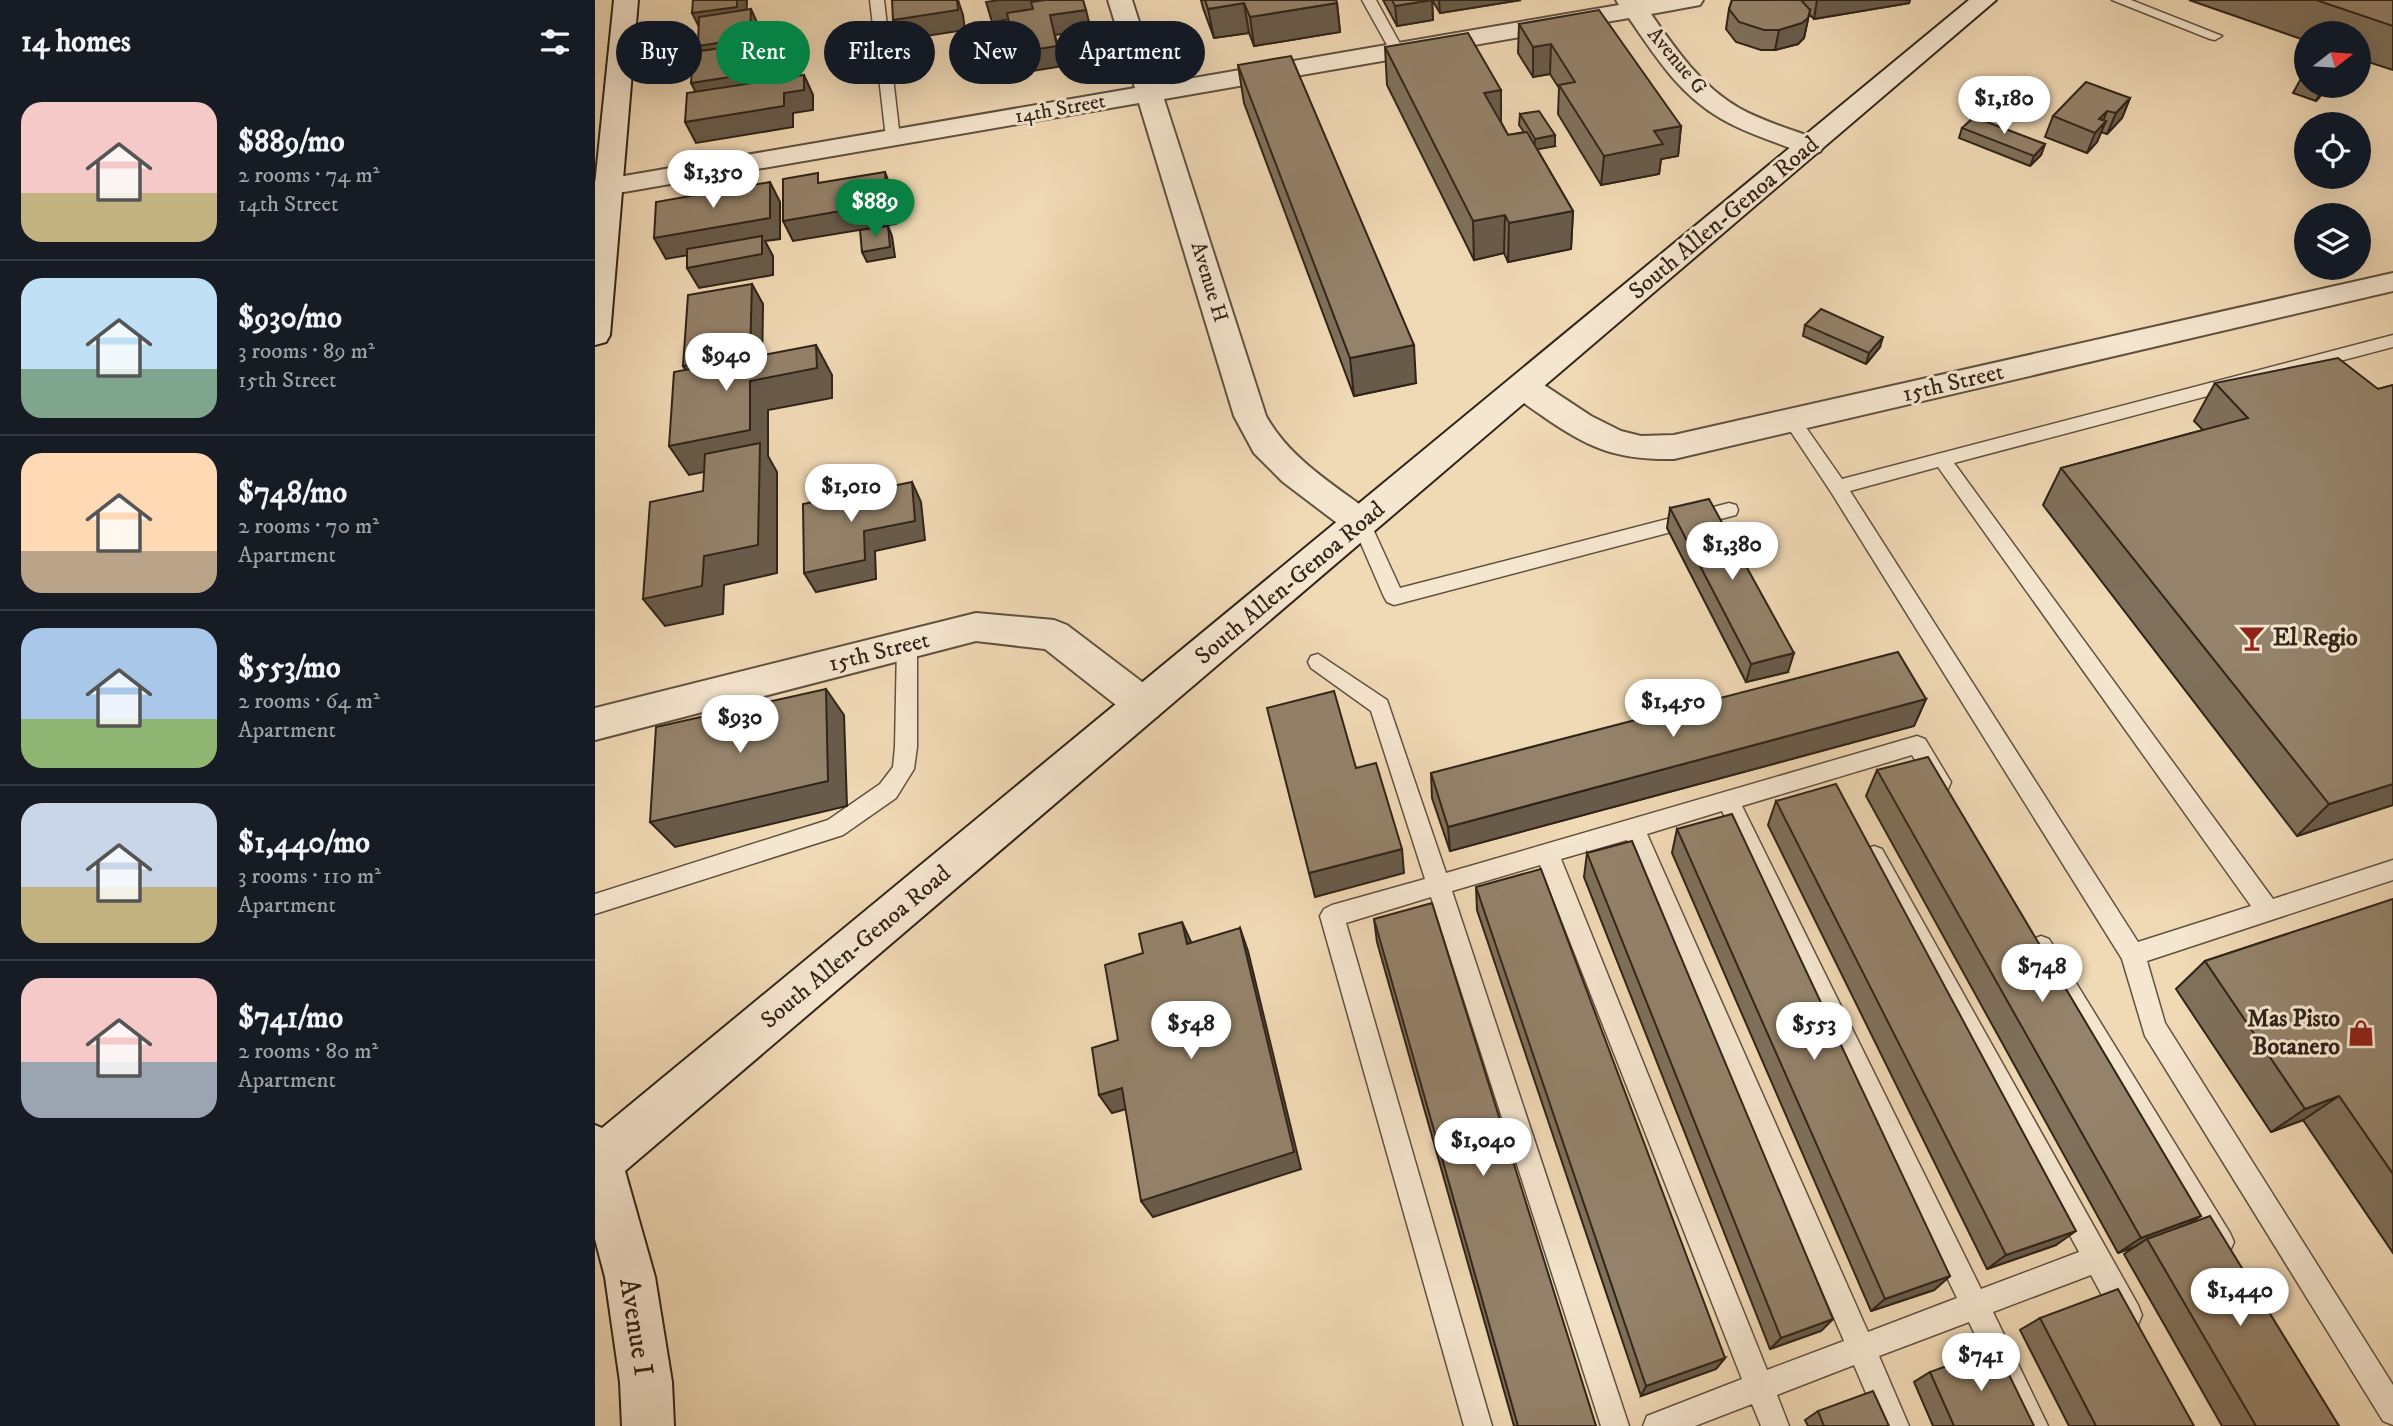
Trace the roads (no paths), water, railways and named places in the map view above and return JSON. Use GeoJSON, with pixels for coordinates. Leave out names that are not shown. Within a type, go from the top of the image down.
{"type":"FeatureCollection","features":[{"type":"Feature","properties":{"kind":"street"},"geometry":{"type":"LineString","coordinates":[[595,335],[602,188],[626,0]]}},
{"type":"Feature","properties":{"kind":"street","name":"Avenue H"},"geometry":{"type":"LineString","coordinates":[[1121,0],[1250,416],[1266,445],[1295,473],[1361,523]]}},
{"type":"Feature","properties":{"kind":"street","name":"14th Street"},"geometry":{"type":"LineString","coordinates":[[602,188],[1397,51],[1632,5],[1691,0]]}},
{"type":"Feature","properties":{"kind":"street","name":"South Allen-Genoa Road"},"geometry":{"type":"LineString","coordinates":[[597,1158],[1145,705],[1985,0]]}},
{"type":"Feature","properties":{"kind":"street","name":"Avenue G"},"geometry":{"type":"LineString","coordinates":[[1632,5],[1691,84],[1705,97],[1722,109],[1810,146]]}},
{"type":"Feature","properties":{"kind":"street","name":"15th Street"},"geometry":{"type":"LineString","coordinates":[[1524,387],[1580,425],[1639,448],[1674,447],[2393,282]]}},
{"type":"Feature","properties":{"kind":"street","name":"15th Street"},"geometry":{"type":"LineString","coordinates":[[595,724],[976,627],[1054,635],[1145,705]]}},
{"type":"Feature","properties":{"kind":"street","name":"Avenue I"},"geometry":{"type":"LineString","coordinates":[[597,1158],[630,1277],[646,1382],[648,1426]]}},
{"type":"Feature","properties":{"kind":"lane"},"geometry":{"type":"LineString","coordinates":[[877,0],[893,138]]}},
{"type":"Feature","properties":{"kind":"lane"},"geometry":{"type":"LineString","coordinates":[[1369,0],[1397,51]]}},
{"type":"Feature","properties":{"kind":"lane"},"geometry":{"type":"LineString","coordinates":[[2119,0],[2215,36]]}},
{"type":"Feature","properties":{"kind":"lane"},"geometry":{"type":"LineString","coordinates":[[1838,487],[2393,341]]}},
{"type":"Feature","properties":{"kind":"lane"},"geometry":{"type":"LineString","coordinates":[[1792,420],[1838,487],[2133,955],[2154,1028],[2393,1411]]}},
{"type":"Feature","properties":{"kind":"lane"},"geometry":{"type":"LineString","coordinates":[[1942,460],[2268,911]]}},
{"type":"Feature","properties":{"kind":"lane"},"geometry":{"type":"LineString","coordinates":[[1361,523],[1394,597],[1729,510]]}},
{"type":"Feature","properties":{"kind":"lane"},"geometry":{"type":"LineString","coordinates":[[595,905],[835,828],[888,791],[903,769],[906,747],[907,645]]}},
{"type":"Feature","properties":{"kind":"lane"},"geometry":{"type":"LineString","coordinates":[[1318,662],[1380,706],[1615,1426]]}},
{"type":"Feature","properties":{"kind":"lane"},"geometry":{"type":"LineString","coordinates":[[1478,1426],[1332,916],[1917,745],[1953,803]]}},
{"type":"Feature","properties":{"kind":"lane"},"geometry":{"type":"LineString","coordinates":[[1828,771],[1841,796]]}},
{"type":"Feature","properties":{"kind":"lane"},"geometry":{"type":"LineString","coordinates":[[1728,800],[2034,1426]]}},
{"type":"Feature","properties":{"kind":"lane"},"geometry":{"type":"LineString","coordinates":[[1633,828],[1895,1426]]}},
{"type":"Feature","properties":{"kind":"lane"},"geometry":{"type":"LineString","coordinates":[[1861,832],[2137,1331]]}},
{"type":"Feature","properties":{"kind":"lane"},"geometry":{"type":"LineString","coordinates":[[1547,853],[1775,1426]]}},
{"type":"Feature","properties":{"kind":"lane"},"geometry":{"type":"LineString","coordinates":[[2133,955],[2393,870]]}},
{"type":"Feature","properties":{"kind":"lane"},"geometry":{"type":"LineString","coordinates":[[2025,921],[2234,1262]]}},
{"type":"Feature","properties":{"kind":"lane"},"geometry":{"type":"LineString","coordinates":[[1657,1426],[2098,1259]]}},
{"type":"Feature","properties":{"kind":"place","name":"El Regio"},"geometry":{"type":"Point","coordinates":[2252,638]}},
{"type":"Feature","properties":{"kind":"place","name":"Mas Pisto Botanero"},"geometry":{"type":"Point","coordinates":[2361,1033]}}]}
